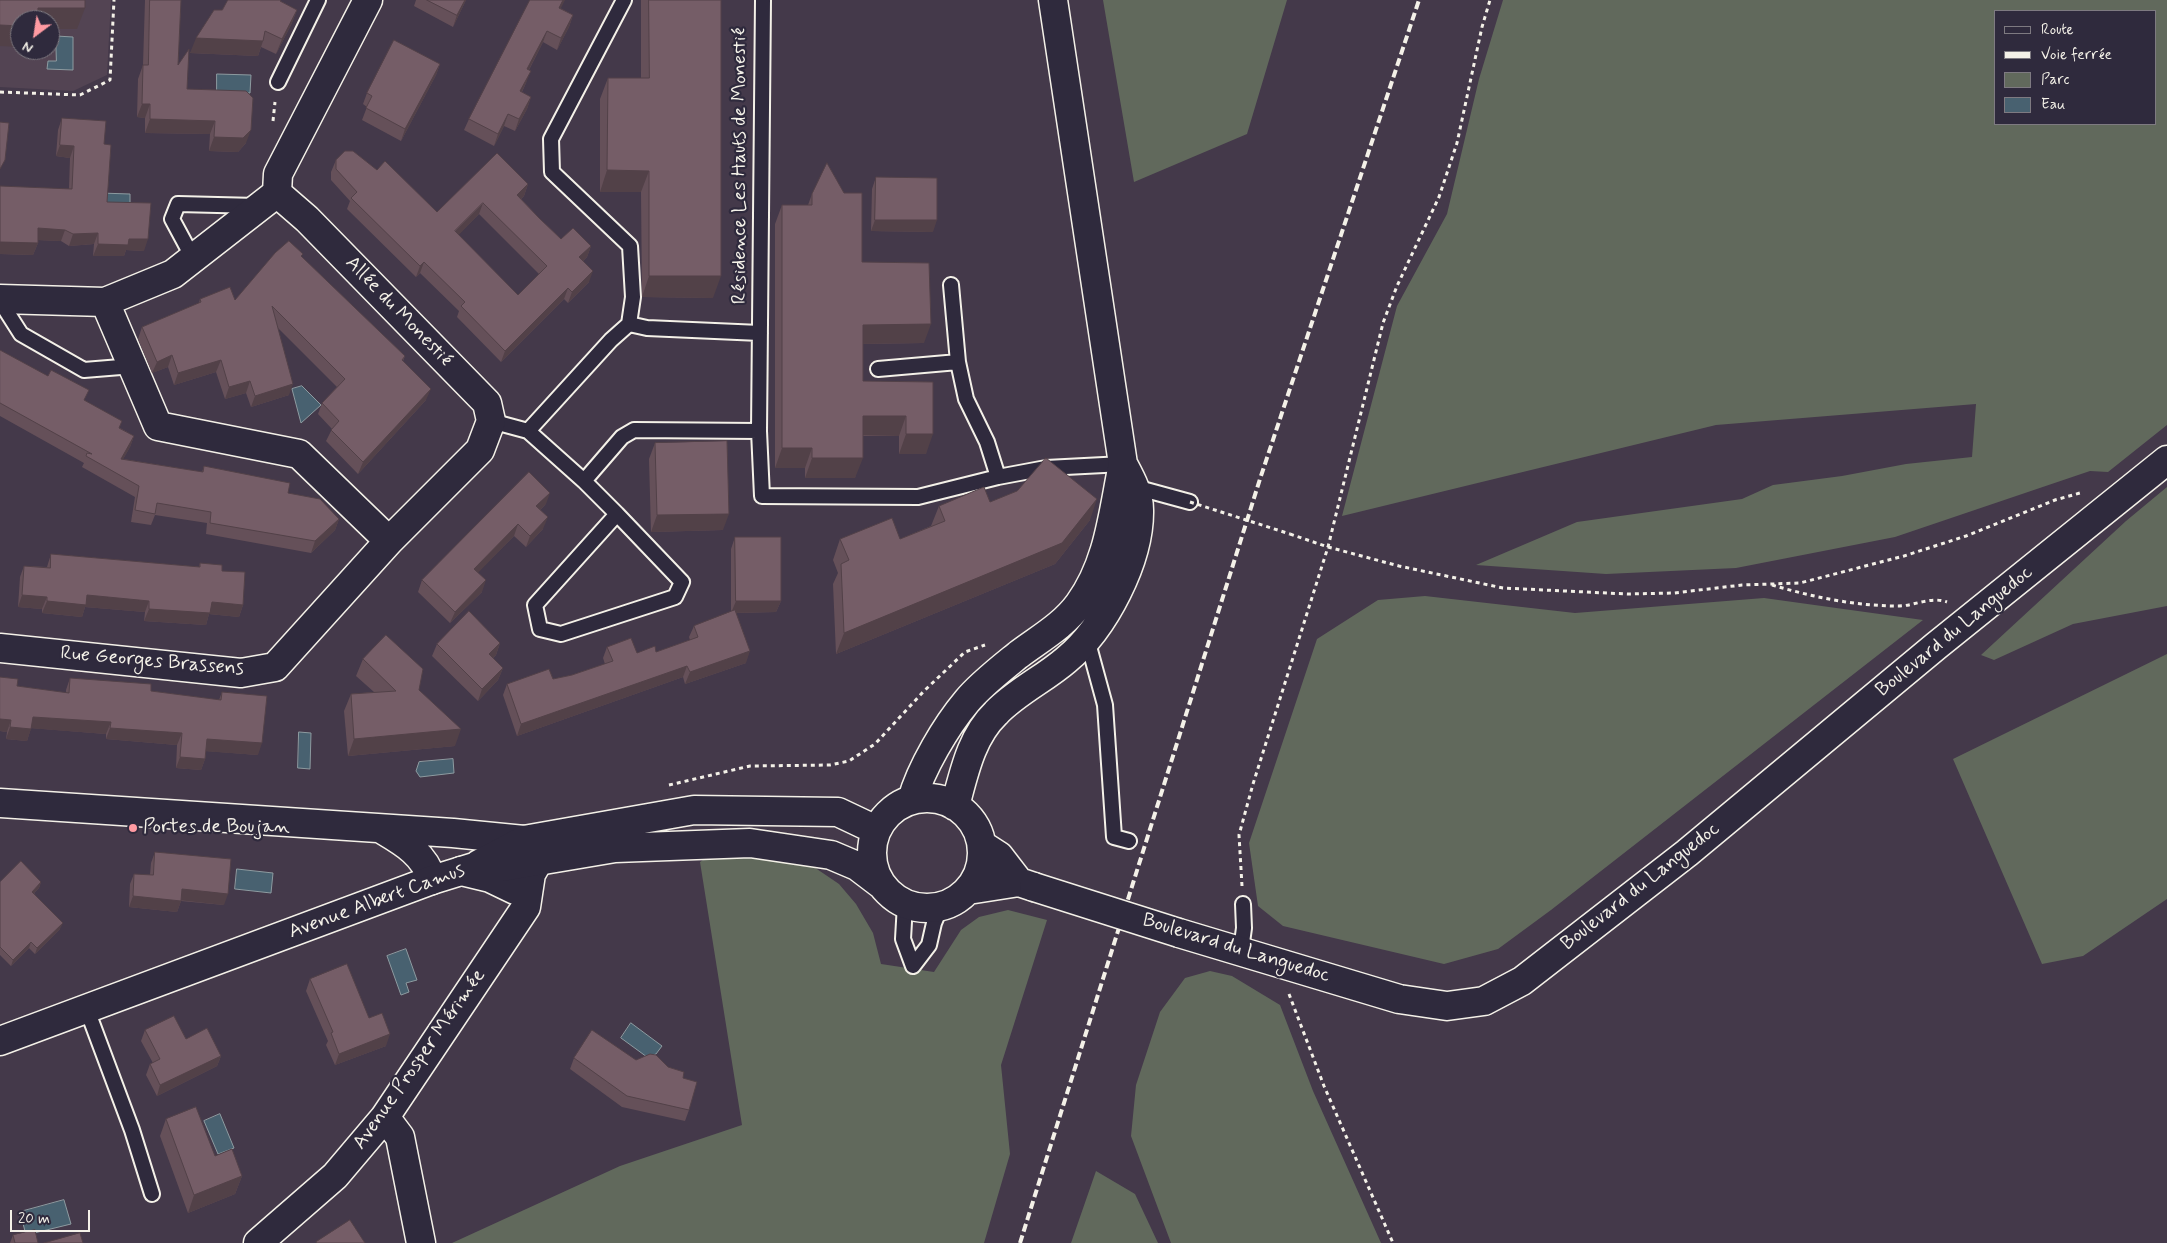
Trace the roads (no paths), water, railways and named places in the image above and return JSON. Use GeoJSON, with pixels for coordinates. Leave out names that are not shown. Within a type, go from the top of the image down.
{"type":"FeatureCollection","features":[{"type":"Feature","properties":{"kind":"street"},"geometry":{"type":"LineString","coordinates":[[0,300],[105,302],[173,274],[268,200],[278,174],[368,0]]}},
{"type":"Feature","properties":{"kind":"street"},"geometry":{"type":"LineString","coordinates":[[955,806],[966,766],[978,736],[990,720],[996,713],[1066,660],[1105,615],[1116,594],[1133,550],[1139,510],[1129,476],[1053,0]]}},
{"type":"Feature","properties":{"kind":"street","name":"Allée du Monestié"},"geometry":{"type":"LineString","coordinates":[[268,200],[307,219],[487,404],[491,421]]}},
{"type":"Feature","properties":{"kind":"street"},"geometry":{"type":"LineString","coordinates":[[105,302],[158,426],[299,454],[389,541],[480,450],[491,421]]}},
{"type":"Feature","properties":{"kind":"street","name":"Boulevard du Languedoc"},"geometry":{"type":"LineString","coordinates":[[968,890],[1027,884],[1180,933],[1399,999],[1447,1006],[1484,1000],[1522,981],[1687,853],[1975,615],[2167,460]]}},
{"type":"Feature","properties":{"kind":"street"},"geometry":{"type":"LineString","coordinates":[[912,800],[917,781],[948,727],[968,700],[1017,656],[1061,624],[1079,604],[1094,578],[1108,544],[1129,476]]}},
{"type":"Feature","properties":{"kind":"street","name":"Rue Georges Brassens"},"geometry":{"type":"LineString","coordinates":[[0,648],[241,673],[275,667],[389,541]]}},
{"type":"Feature","properties":{"kind":"street"},"geometry":{"type":"LineString","coordinates":[[934,798],[955,806],[968,816],[977,830],[982,845],[982,861],[977,876],[968,890],[956,900],[941,906],[923,908],[905,904],[892,896],[882,885],[874,868],[872,849],[876,830],[885,817],[897,806],[912,800],[934,798]]}},
{"type":"Feature","properties":{"kind":"street"},"geometry":{"type":"LineString","coordinates":[[0,803],[382,830],[453,833],[531,850],[694,810],[838,812],[876,830]]}},
{"type":"Feature","properties":{"kind":"street"},"geometry":{"type":"LineString","coordinates":[[382,830],[409,845],[428,867],[432,880]]}},
{"type":"Feature","properties":{"kind":"street"},"geometry":{"type":"LineString","coordinates":[[453,833],[482,865],[490,878],[520,899]]}},
{"type":"Feature","properties":{"kind":"street","name":"Avenue Albert Camus"},"geometry":{"type":"LineString","coordinates":[[0,1041],[432,880],[531,850],[750,843],[830,855],[857,866],[882,885]]}},
{"type":"Feature","properties":{"kind":"street"},"geometry":{"type":"LineString","coordinates":[[982,845],[999,856],[1027,884]]}},
{"type":"Feature","properties":{"kind":"street","name":"Avenue Prosper Mérimée"},"geometry":{"type":"LineString","coordinates":[[258,1243],[335,1176],[385,1117],[520,899],[531,874],[531,850]]}},
{"type":"Feature","properties":{"kind":"street"},"geometry":{"type":"LineString","coordinates":[[482,865],[510,875],[520,899]]}},
{"type":"Feature","properties":{"kind":"street"},"geometry":{"type":"LineString","coordinates":[[385,1117],[400,1137],[421,1243]]}},
{"type":"Feature","properties":{"kind":"lane"},"geometry":{"type":"LineString","coordinates":[[278,82],[318,0]]}},
{"type":"Feature","properties":{"kind":"lane"},"geometry":{"type":"LineString","coordinates":[[528,431],[611,340],[629,324],[633,297],[630,246],[552,172],[551,139],[624,0]]}},
{"type":"Feature","properties":{"kind":"lane","name":"Résidence Les Hauts de Monestié"},"geometry":{"type":"LineString","coordinates":[[763,0],[759,431],[762,496],[918,497],[998,477],[1046,468],[1129,476],[1190,502]]}},
{"type":"Feature","properties":{"kind":"lane"},"geometry":{"type":"LineString","coordinates":[[193,258],[172,219],[178,204],[268,200]]}},
{"type":"Feature","properties":{"kind":"lane"},"geometry":{"type":"LineString","coordinates":[[951,285],[958,362],[966,399],[987,442],[998,477]]}},
{"type":"Feature","properties":{"kind":"lane"},"geometry":{"type":"LineString","coordinates":[[0,300],[21,334],[84,370],[133,366]]}},
{"type":"Feature","properties":{"kind":"lane","name":"Résidence Les Hauts de Monestié"},"geometry":{"type":"LineString","coordinates":[[629,324],[647,328],[760,333]]}},
{"type":"Feature","properties":{"kind":"lane"},"geometry":{"type":"LineString","coordinates":[[878,369],[958,362]]}},
{"type":"Feature","properties":{"kind":"lane"},"geometry":{"type":"LineString","coordinates":[[491,421],[528,431],[584,481],[617,514],[682,582],[675,597],[562,634],[540,629],[535,605],[617,514]]}},
{"type":"Feature","properties":{"kind":"lane"},"geometry":{"type":"LineString","coordinates":[[584,481],[622,437],[634,430],[759,431]]}},
{"type":"Feature","properties":{"kind":"lane"},"geometry":{"type":"LineString","coordinates":[[1086,639],[1105,705],[1114,837],[1129,841]]}},
{"type":"Feature","properties":{"kind":"lane"},"geometry":{"type":"LineString","coordinates":[[905,904],[903,939],[913,966],[929,945],[934,923],[941,906]]}},
{"type":"Feature","properties":{"kind":"lane"},"geometry":{"type":"LineString","coordinates":[[1241,950],[1244,928],[1243,904]]}},
{"type":"Feature","properties":{"kind":"lane"},"geometry":{"type":"LineString","coordinates":[[86,1008],[132,1130],[152,1194]]}},
{"type":"Feature","properties":{"kind":"water"},"geometry":{"type":"Polygon","coordinates":[[[60,36],[73,37],[73,70],[47,69],[48,61],[60,60],[60,36]]]}},
{"type":"Feature","properties":{"kind":"water"},"geometry":{"type":"Polygon","coordinates":[[[217,74],[251,75],[250,93],[217,92],[217,74]]]}},
{"type":"Feature","properties":{"kind":"water"},"geometry":{"type":"Polygon","coordinates":[[[100,193],[130,194],[130,209],[100,208],[100,193]]]}},
{"type":"Feature","properties":{"kind":"water"},"geometry":{"type":"Polygon","coordinates":[[[302,386],[321,405],[301,423],[292,389],[302,386]]]}},
{"type":"Feature","properties":{"kind":"water"},"geometry":{"type":"Polygon","coordinates":[[[299,732],[311,733],[310,769],[298,768],[299,732]]]}},
{"type":"Feature","properties":{"kind":"water"},"geometry":{"type":"Polygon","coordinates":[[[453,759],[454,773],[420,777],[416,771],[419,762],[453,759]]]}},
{"type":"Feature","properties":{"kind":"water"},"geometry":{"type":"Polygon","coordinates":[[[237,869],[273,873],[271,893],[235,889],[237,869]]]}},
{"type":"Feature","properties":{"kind":"water"},"geometry":{"type":"Polygon","coordinates":[[[406,949],[417,980],[406,983],[409,992],[401,995],[387,956],[406,949]]]}},
{"type":"Feature","properties":{"kind":"water"},"geometry":{"type":"Polygon","coordinates":[[[631,1023],[662,1046],[656,1054],[647,1057],[621,1038],[631,1023]]]}},
{"type":"Feature","properties":{"kind":"water"},"geometry":{"type":"Polygon","coordinates":[[[220,1114],[234,1148],[218,1154],[204,1121],[220,1114]]]}},
{"type":"Feature","properties":{"kind":"water"},"geometry":{"type":"Polygon","coordinates":[[[64,1200],[71,1224],[26,1235],[20,1212],[64,1200]]]}},
{"type":"Feature","properties":{"kind":"railway"},"geometry":{"type":"LineString","coordinates":[[1020,1243],[1260,479],[1419,0]]}},
{"type":"Feature","properties":{"kind":"place","name":"Portes de Boujan"},"geometry":{"type":"Point","coordinates":[133,828]}}]}
